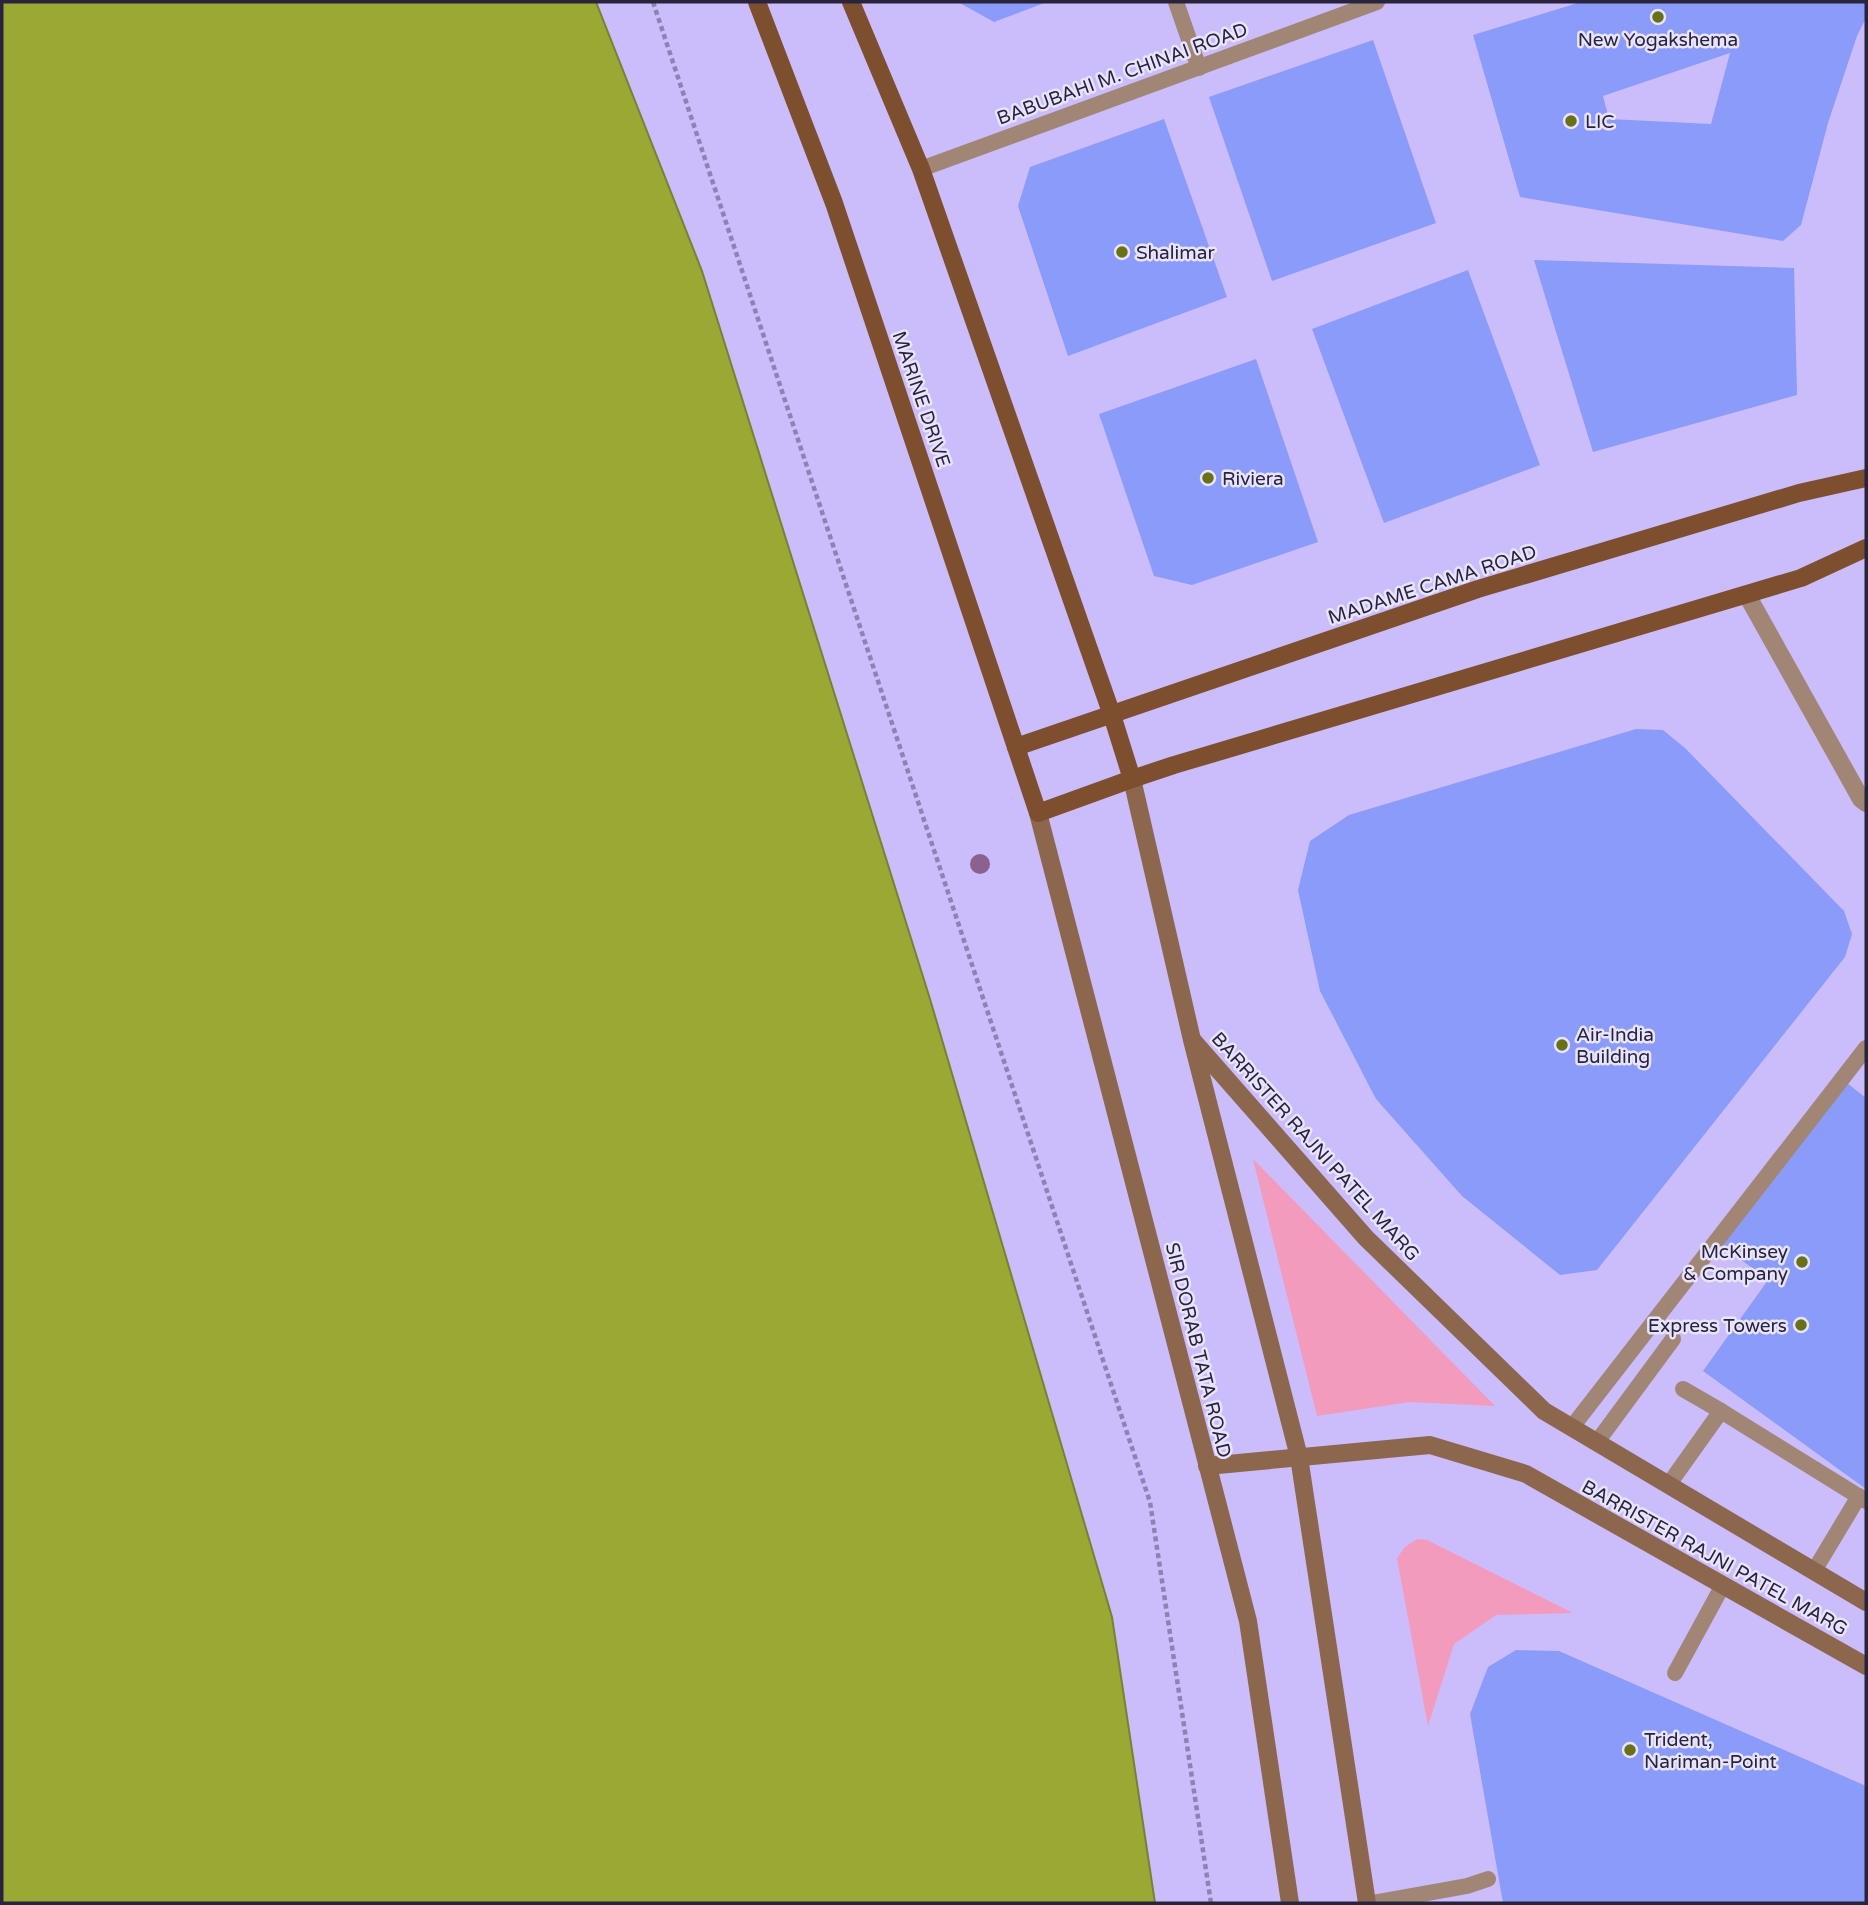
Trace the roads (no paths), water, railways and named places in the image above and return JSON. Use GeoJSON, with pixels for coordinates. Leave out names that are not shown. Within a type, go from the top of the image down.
{"type":"FeatureCollection","features":[{"type":"Feature","properties":{"kind":"main road","name":"MARINE DRIVE"},"geometry":{"type":"LineString","coordinates":[[757,2],[834,203],[1038,813]]}},
{"type":"Feature","properties":{"kind":"main road"},"geometry":{"type":"LineString","coordinates":[[851,2],[921,169],[1132,779]]}},
{"type":"Feature","properties":{"kind":"main road","name":"MADAME CAMA ROAD"},"geometry":{"type":"LineString","coordinates":[[1016,747],[1478,589],[1799,493],[1866,478]]}},
{"type":"Feature","properties":{"kind":"main road"},"geometry":{"type":"LineString","coordinates":[[1038,813],[1132,779],[1801,578],[1866,548]]}},
{"type":"Feature","properties":{"kind":"street"},"geometry":{"type":"LineString","coordinates":[[1747,595],[1861,799],[1866,803]]}},
{"type":"Feature","properties":{"kind":"street","name":"BARRISTER RAJNI PATEL MARG"},"geometry":{"type":"LineString","coordinates":[[1132,779],[1192,1040],[1366,1238],[1544,1411],[1866,1602]]}},
{"type":"Feature","properties":{"kind":"street","name":"SIR DORAB TATA ROAD"},"geometry":{"type":"LineString","coordinates":[[1038,813],[1248,1621],[1290,1903]]}},
{"type":"Feature","properties":{"kind":"street"},"geometry":{"type":"LineString","coordinates":[[1192,1040],[1299,1457],[1370,1903]]}},
{"type":"Feature","properties":{"kind":"street","name":"BARRISTER RAJNI PATEL MARG"},"geometry":{"type":"LineString","coordinates":[[1207,1466],[1430,1445],[1527,1474],[1866,1666]]}},
{"type":"Feature","properties":{"kind":"lane"},"geometry":{"type":"LineString","coordinates":[[1175,2],[1199,68]]}},
{"type":"Feature","properties":{"kind":"lane","name":"BABUBAHI M. CHINAI ROAD"},"geometry":{"type":"LineString","coordinates":[[921,169],[1377,2]]}},
{"type":"Feature","properties":{"kind":"lane"},"geometry":{"type":"LineString","coordinates":[[1572,1427],[1866,1048]]}},
{"type":"Feature","properties":{"kind":"lane"},"geometry":{"type":"LineString","coordinates":[[1597,1442],[1673,1339]]}},
{"type":"Feature","properties":{"kind":"lane"},"geometry":{"type":"LineString","coordinates":[[1683,1389],[1863,1499],[1814,1571]]}},
{"type":"Feature","properties":{"kind":"lane"},"geometry":{"type":"LineString","coordinates":[[1669,1484],[1721,1411]]}},
{"type":"Feature","properties":{"kind":"lane"},"geometry":{"type":"LineString","coordinates":[[1675,1673],[1723,1585]]}},
{"type":"Feature","properties":{"kind":"lane"},"geometry":{"type":"LineString","coordinates":[[1370,1903],[1467,1886],[1488,1879]]}},
{"type":"Feature","properties":{"kind":"place","name":"New Yogakshema"},"geometry":{"type":"Point","coordinates":[1658,17]}},
{"type":"Feature","properties":{"kind":"place","name":"LIC"},"geometry":{"type":"Point","coordinates":[1571,121]}},
{"type":"Feature","properties":{"kind":"place","name":"Shalimar"},"geometry":{"type":"Point","coordinates":[1122,252]}},
{"type":"Feature","properties":{"kind":"place","name":"Riviera"},"geometry":{"type":"Point","coordinates":[1208,478]}},
{"type":"Feature","properties":{"kind":"place","name":"Air-India Building"},"geometry":{"type":"Point","coordinates":[1562,1045]}},
{"type":"Feature","properties":{"kind":"place","name":"McKinsey & Company"},"geometry":{"type":"Point","coordinates":[1802,1262]}},
{"type":"Feature","properties":{"kind":"place","name":"Express Towers"},"geometry":{"type":"Point","coordinates":[1801,1325]}},
{"type":"Feature","properties":{"kind":"place","name":"Trident, Nariman-Point"},"geometry":{"type":"Point","coordinates":[1630,1750]}}]}
